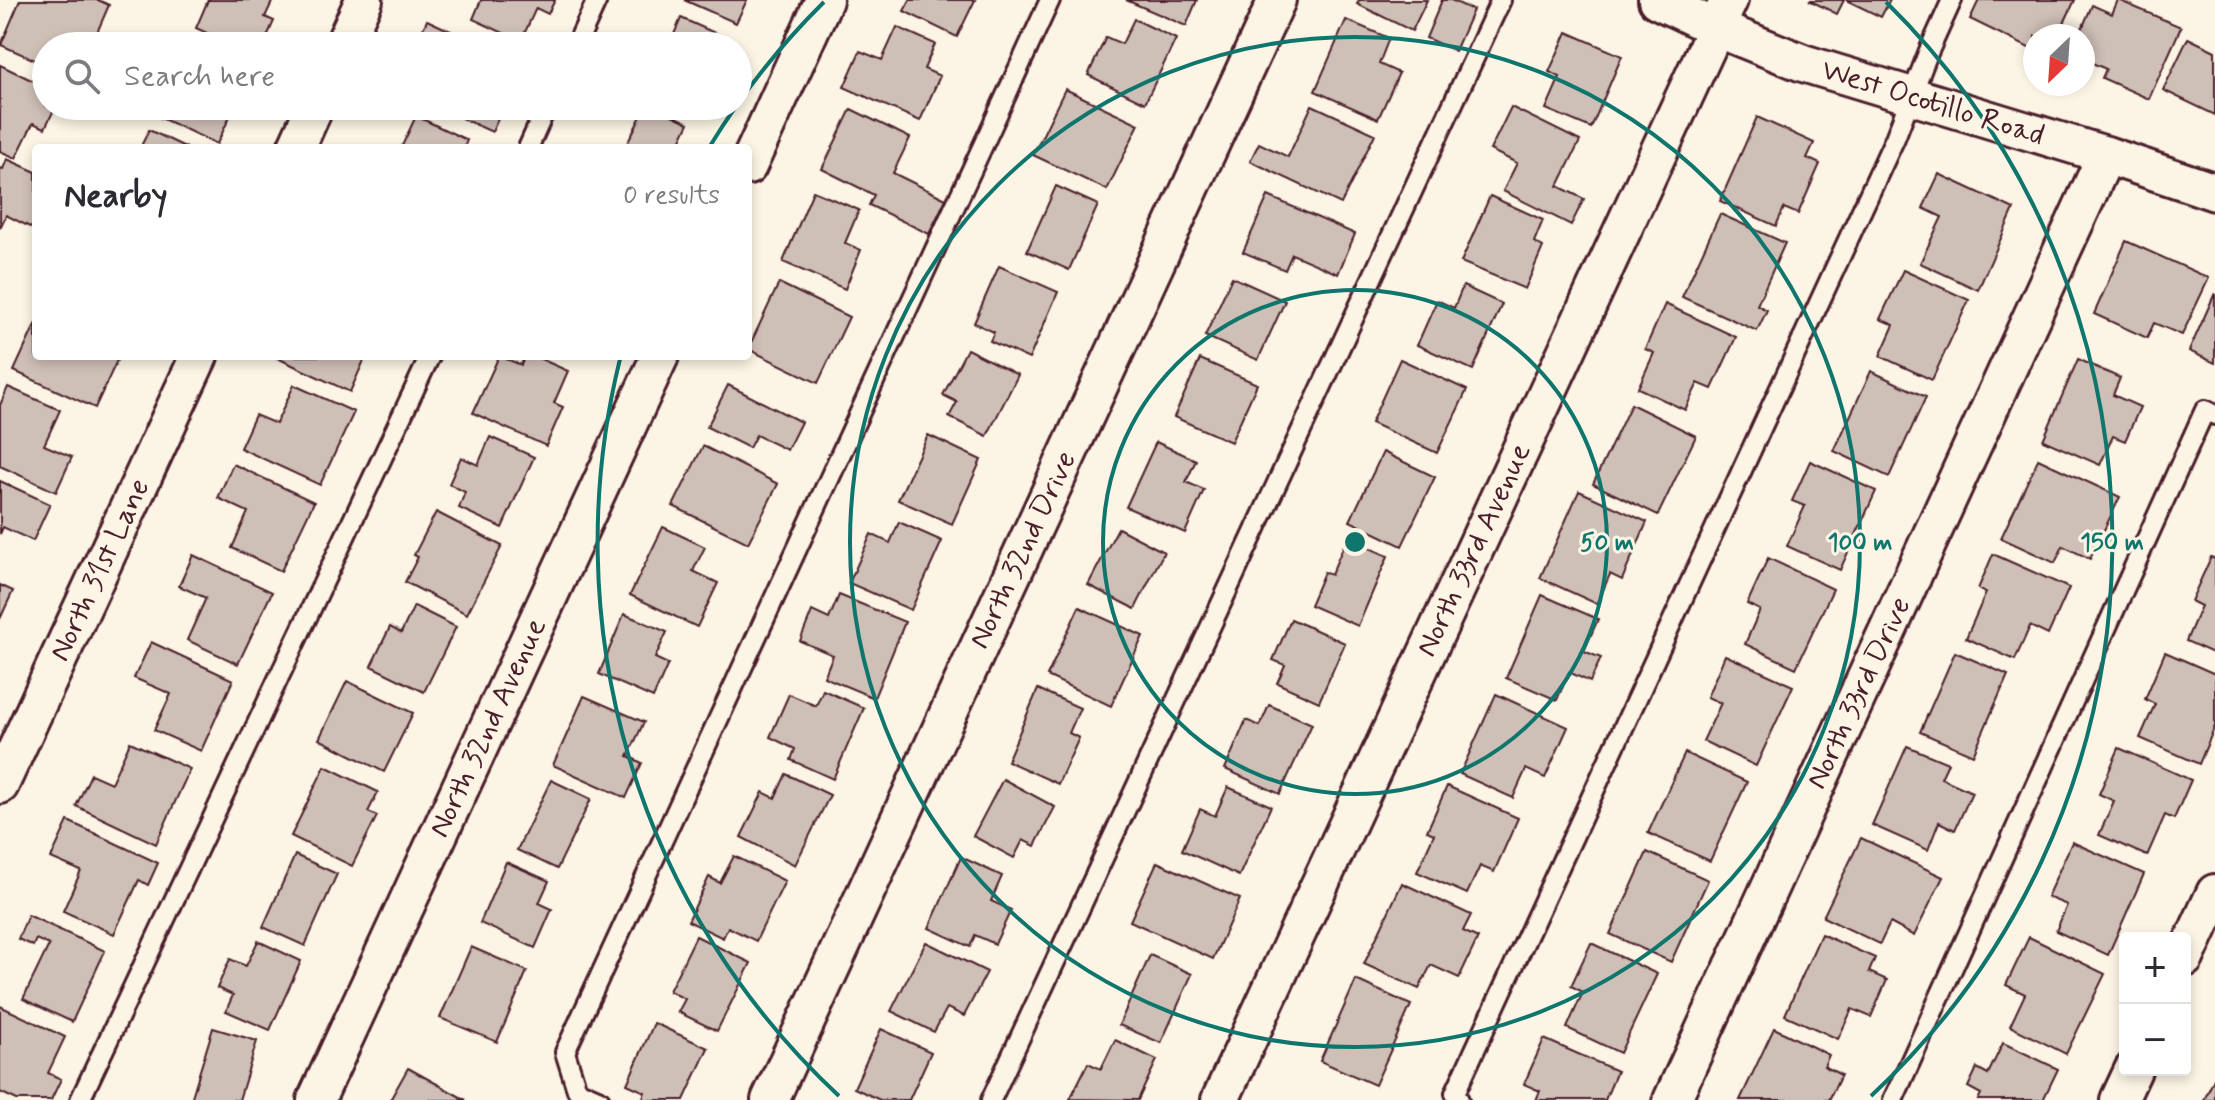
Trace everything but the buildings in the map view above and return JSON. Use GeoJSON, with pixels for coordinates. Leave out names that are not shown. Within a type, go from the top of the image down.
{"type":"FeatureCollection","features":[{"type":"Feature","properties":{"kind":"street"},"geometry":{"type":"LineString","coordinates":[[349,32],[364,0]]}},
{"type":"Feature","properties":{"kind":"street"},"geometry":{"type":"LineString","coordinates":[[752,157],[824,0]]}},
{"type":"Feature","properties":{"kind":"street","name":"North 32nd Drive"},"geometry":{"type":"LineString","coordinates":[[770,1100],[1277,0]]}},
{"type":"Feature","properties":{"kind":"street","name":"West Ocotillo Road"},"geometry":{"type":"LineString","coordinates":[[1657,0],[1722,14],[1803,63],[2106,155],[2215,192]]}},
{"type":"Feature","properties":{"kind":"street","name":"North 33rd Avenue"},"geometry":{"type":"LineString","coordinates":[[1220,1100],[1722,14]]}},
{"type":"Feature","properties":{"kind":"street"},"geometry":{"type":"LineString","coordinates":[[298,144],[309,120]]}},
{"type":"Feature","properties":{"kind":"street","name":"North 33rd Drive"},"geometry":{"type":"LineString","coordinates":[[1672,1100],[2106,155]]}},
{"type":"Feature","properties":{"kind":"street","name":"North 31st Lane"},"geometry":{"type":"LineString","coordinates":[[0,785],[197,360]]}},
{"type":"Feature","properties":{"kind":"street","name":"North 32nd Avenue"},"geometry":{"type":"LineString","coordinates":[[316,1100],[658,360]]}},
{"type":"Feature","properties":{"kind":"street"},"geometry":{"type":"LineString","coordinates":[[2191,945],[2215,893]]}},
{"type":"Feature","properties":{"kind":"street"},"geometry":{"type":"LineString","coordinates":[[2119,1100],[2130,1076]]}},
{"type":"Feature","properties":{"kind":"lane"},"geometry":{"type":"LineString","coordinates":[[582,32],[597,0]]}},
{"type":"Feature","properties":{"kind":"lane"},"geometry":{"type":"LineString","coordinates":[[600,1100],[577,1090],[565,1052],[1050,0]]}},
{"type":"Feature","properties":{"kind":"lane"},"geometry":{"type":"LineString","coordinates":[[991,1100],[1501,0]]}},
{"type":"Feature","properties":{"kind":"lane"},"geometry":{"type":"LineString","coordinates":[[1459,1100],[1455,1093],[1895,138],[1952,0]]}},
{"type":"Feature","properties":{"kind":"lane"},"geometry":{"type":"LineString","coordinates":[[530,144],[541,120]]}},
{"type":"Feature","properties":{"kind":"lane"},"geometry":{"type":"LineString","coordinates":[[80,1100],[428,360]]}},
{"type":"Feature","properties":{"kind":"lane"},"geometry":{"type":"LineString","coordinates":[[1893,1100],[2205,410],[2215,415]]}}]}
